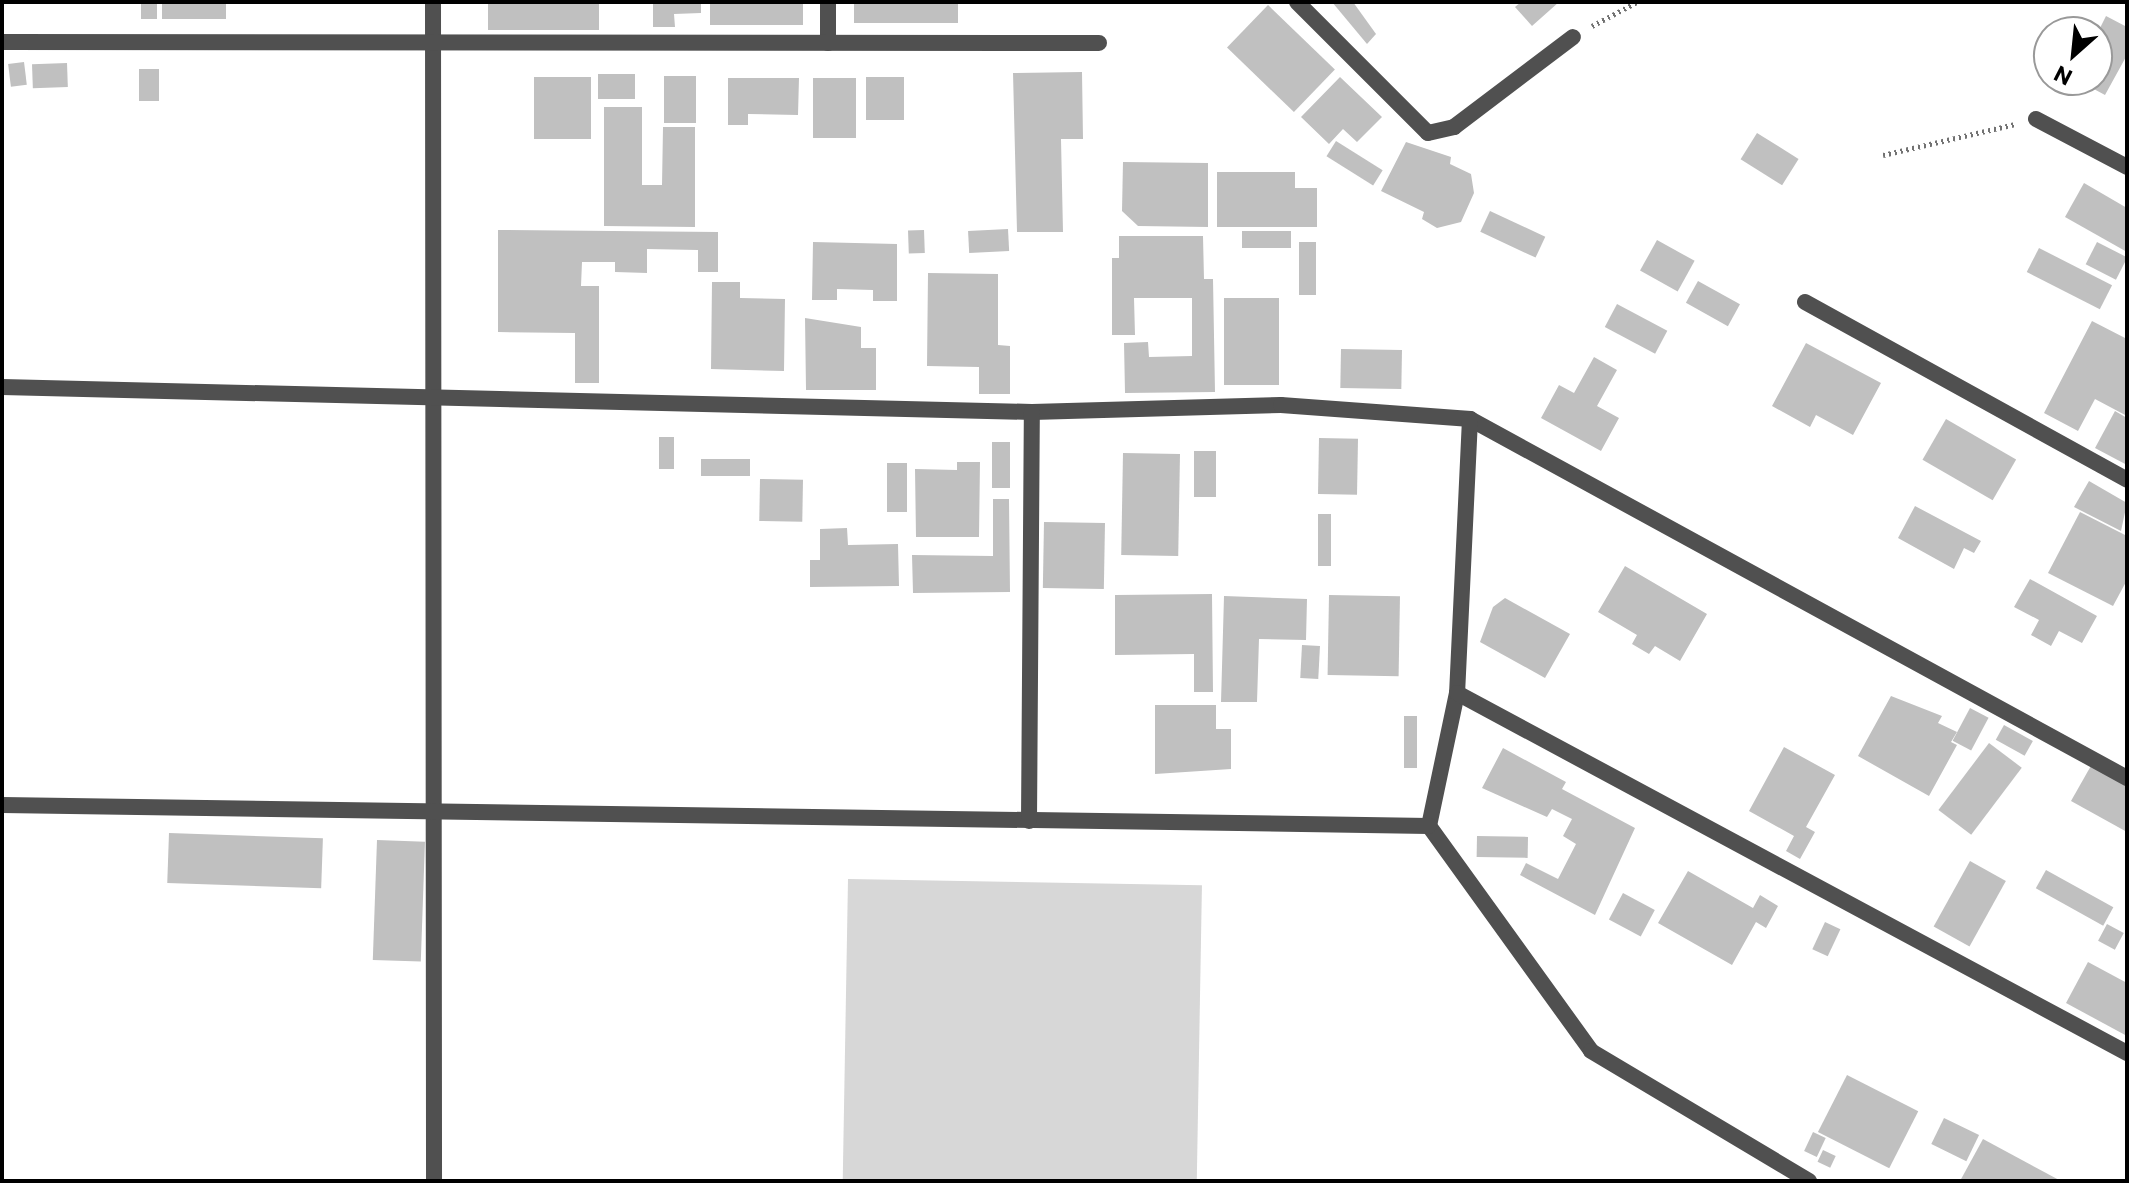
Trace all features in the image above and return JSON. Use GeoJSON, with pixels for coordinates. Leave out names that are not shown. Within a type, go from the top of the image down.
{"type":"FeatureCollection","features":[{"type":"Feature","properties":{"kind":"street"},"geometry":{"type":"LineString","coordinates":[[433,2],[434,1181]]}},
{"type":"Feature","properties":{"kind":"street"},"geometry":{"type":"LineString","coordinates":[[828,2],[828,43]]}},
{"type":"Feature","properties":{"kind":"street"},"geometry":{"type":"LineString","coordinates":[[1297,2],[1428,133],[1454,127],[1573,37]]}},
{"type":"Feature","properties":{"kind":"street"},"geometry":{"type":"LineString","coordinates":[[2,42],[1099,43]]}},
{"type":"Feature","properties":{"kind":"street"},"geometry":{"type":"LineString","coordinates":[[2036,119],[2127,167]]}},
{"type":"Feature","properties":{"kind":"street"},"geometry":{"type":"LineString","coordinates":[[1805,302],[2127,480]]}},
{"type":"Feature","properties":{"kind":"street"},"geometry":{"type":"LineString","coordinates":[[2,387],[433,395],[1032,412],[1281,405],[1470,419],[2127,778]]}},
{"type":"Feature","properties":{"kind":"street"},"geometry":{"type":"LineString","coordinates":[[1029,821],[1032,412]]}},
{"type":"Feature","properties":{"kind":"street"},"geometry":{"type":"LineString","coordinates":[[1470,419],[1457,693],[1429,826],[1591,1051],[1809,1181]]}},
{"type":"Feature","properties":{"kind":"street"},"geometry":{"type":"LineString","coordinates":[[1457,693],[2127,1053]]}},
{"type":"Feature","properties":{"kind":"street"},"geometry":{"type":"LineString","coordinates":[[2,805],[1429,826]]}},
{"type":"Feature","properties":{"kind":"path"},"geometry":{"type":"LineString","coordinates":[[1573,37],[1637,2]]}},
{"type":"Feature","properties":{"kind":"path"},"geometry":{"type":"LineString","coordinates":[[1883,155],[2036,119]]}},
{"type":"Feature","properties":{"kind":"shaded area"},"geometry":{"type":"Polygon","coordinates":[[[848,879],[1202,885],[1197,1181],[843,1181],[848,879]]]}},
{"type":"Feature","properties":{"kind":"building"},"geometry":{"type":"Polygon","coordinates":[[[141,2],[157,2],[157,19],[141,19],[141,2]]]}},
{"type":"Feature","properties":{"kind":"building"},"geometry":{"type":"Polygon","coordinates":[[[162,2],[226,2],[226,19],[162,19],[162,2]]]}},
{"type":"Feature","properties":{"kind":"building"},"geometry":{"type":"Polygon","coordinates":[[[488,2],[599,2],[599,30],[488,30],[488,2]]]}},
{"type":"Feature","properties":{"kind":"building"},"geometry":{"type":"Polygon","coordinates":[[[653,2],[701,2],[701,13],[674,14],[675,27],[653,27],[653,2]]]}},
{"type":"Feature","properties":{"kind":"building"},"geometry":{"type":"Polygon","coordinates":[[[710,2],[803,2],[803,25],[710,25],[710,2]]]}},
{"type":"Feature","properties":{"kind":"building"},"geometry":{"type":"Polygon","coordinates":[[[854,2],[958,2],[958,23],[854,23],[854,2]]]}},
{"type":"Feature","properties":{"kind":"building"},"geometry":{"type":"Polygon","coordinates":[[[1332,2],[1353,2],[1376,34],[1367,44],[1332,2]]]}},
{"type":"Feature","properties":{"kind":"building"},"geometry":{"type":"Polygon","coordinates":[[[1521,2],[1559,2],[1532,26],[1515,7],[1521,2]]]}},
{"type":"Feature","properties":{"kind":"building"},"geometry":{"type":"Polygon","coordinates":[[[1268,5],[1335,70],[1294,112],[1227,47],[1268,5]]]}},
{"type":"Feature","properties":{"kind":"building"},"geometry":{"type":"Polygon","coordinates":[[[2113,20],[2127,27],[2127,55],[2113,80],[2113,20]]]}},
{"type":"Feature","properties":{"kind":"building"},"geometry":{"type":"Polygon","coordinates":[[[24,62],[27,85],[11,87],[8,64],[24,62]]]}},
{"type":"Feature","properties":{"kind":"building"},"geometry":{"type":"Polygon","coordinates":[[[67,63],[68,87],[33,88],[32,64],[67,63]]]}},
{"type":"Feature","properties":{"kind":"building"},"geometry":{"type":"Polygon","coordinates":[[[139,69],[159,69],[159,101],[139,101],[139,69]]]}},
{"type":"Feature","properties":{"kind":"building"},"geometry":{"type":"Polygon","coordinates":[[[1082,72],[1083,139],[1061,139],[1063,232],[1017,232],[1013,73],[1082,72]]]}},
{"type":"Feature","properties":{"kind":"building"},"geometry":{"type":"Polygon","coordinates":[[[598,74],[635,74],[635,99],[598,99],[598,74]]]}},
{"type":"Feature","properties":{"kind":"building"},"geometry":{"type":"Polygon","coordinates":[[[664,76],[696,76],[696,123],[664,123],[664,76]]]}},
{"type":"Feature","properties":{"kind":"building"},"geometry":{"type":"Polygon","coordinates":[[[534,77],[591,77],[591,139],[534,139],[534,77]]]}},
{"type":"Feature","properties":{"kind":"building"},"geometry":{"type":"Polygon","coordinates":[[[866,77],[904,77],[904,120],[866,120],[866,77]]]}},
{"type":"Feature","properties":{"kind":"building"},"geometry":{"type":"Polygon","coordinates":[[[1340,77],[1382,117],[1357,142],[1343,129],[1329,144],[1301,117],[1340,77]]]}},
{"type":"Feature","properties":{"kind":"building"},"geometry":{"type":"Polygon","coordinates":[[[728,78],[799,78],[798,115],[748,114],[748,125],[728,125],[728,78]]]}},
{"type":"Feature","properties":{"kind":"building"},"geometry":{"type":"Polygon","coordinates":[[[813,78],[856,78],[856,138],[813,138],[813,78]]]}},
{"type":"Feature","properties":{"kind":"building"},"geometry":{"type":"Polygon","coordinates":[[[604,107],[642,107],[642,185],[662,185],[663,127],[695,127],[695,227],[604,226],[604,107]]]}},
{"type":"Feature","properties":{"kind":"building"},"geometry":{"type":"Polygon","coordinates":[[[1757,133],[1799,159],[1782,185],[1741,159],[1757,133]]]}},
{"type":"Feature","properties":{"kind":"building"},"geometry":{"type":"Polygon","coordinates":[[[1336,141],[1383,170],[1373,185],[1326,156],[1336,141]]]}},
{"type":"Feature","properties":{"kind":"building"},"geometry":{"type":"Polygon","coordinates":[[[1406,142],[1451,157],[1450,164],[1471,174],[1474,193],[1461,222],[1437,228],[1422,219],[1424,212],[1381,191],[1406,142]]]}},
{"type":"Feature","properties":{"kind":"building"},"geometry":{"type":"Polygon","coordinates":[[[1123,162],[1208,163],[1208,227],[1138,226],[1122,211],[1123,162]]]}},
{"type":"Feature","properties":{"kind":"building"},"geometry":{"type":"Polygon","coordinates":[[[1217,172],[1295,172],[1295,188],[1317,188],[1317,227],[1217,227],[1217,172]]]}},
{"type":"Feature","properties":{"kind":"building"},"geometry":{"type":"Polygon","coordinates":[[[2084,183],[2127,208],[2127,252],[2065,217],[2084,183]]]}},
{"type":"Feature","properties":{"kind":"building"},"geometry":{"type":"Polygon","coordinates":[[[1490,211],[1545,237],[1536,258],[1480,232],[1490,211]]]}},
{"type":"Feature","properties":{"kind":"building"},"geometry":{"type":"Polygon","coordinates":[[[1008,229],[1009,251],[969,253],[968,231],[1008,229]]]}},
{"type":"Feature","properties":{"kind":"building"},"geometry":{"type":"Polygon","coordinates":[[[498,230],[718,232],[718,272],[698,272],[698,250],[647,249],[647,273],[615,272],[615,262],[582,262],[581,286],[599,286],[599,383],[575,383],[575,333],[498,332],[498,230]]]}},
{"type":"Feature","properties":{"kind":"building"},"geometry":{"type":"Polygon","coordinates":[[[924,230],[925,253],[909,254],[908,231],[924,230]]]}},
{"type":"Feature","properties":{"kind":"building"},"geometry":{"type":"Polygon","coordinates":[[[1242,231],[1291,231],[1291,248],[1242,248],[1242,231]]]}},
{"type":"Feature","properties":{"kind":"building"},"geometry":{"type":"Polygon","coordinates":[[[1119,236],[1203,236],[1204,279],[1213,279],[1215,392],[1125,393],[1124,343],[1148,342],[1149,357],[1192,356],[1192,298],[1134,298],[1135,335],[1112,335],[1112,258],[1119,258],[1119,236]]]}},
{"type":"Feature","properties":{"kind":"building"},"geometry":{"type":"Polygon","coordinates":[[[1657,240],[1695,261],[1678,291],[1640,271],[1657,240]]]}},
{"type":"Feature","properties":{"kind":"building"},"geometry":{"type":"Polygon","coordinates":[[[813,242],[897,244],[897,301],[873,301],[873,290],[837,289],[837,300],[812,300],[813,242]]]}},
{"type":"Feature","properties":{"kind":"building"},"geometry":{"type":"Polygon","coordinates":[[[1299,242],[1316,242],[1316,295],[1299,295],[1299,242]]]}},
{"type":"Feature","properties":{"kind":"building"},"geometry":{"type":"Polygon","coordinates":[[[2097,242],[2127,257],[2116,280],[2086,264],[2097,242]]]}},
{"type":"Feature","properties":{"kind":"building"},"geometry":{"type":"Polygon","coordinates":[[[2039,248],[2112,285],[2100,309],[2027,272],[2039,248]]]}},
{"type":"Feature","properties":{"kind":"building"},"geometry":{"type":"Polygon","coordinates":[[[928,273],[998,274],[998,345],[1010,346],[1010,394],[979,394],[979,367],[927,366],[928,273]]]}},
{"type":"Feature","properties":{"kind":"building"},"geometry":{"type":"Polygon","coordinates":[[[1698,281],[1740,304],[1728,326],[1686,303],[1698,281]]]}},
{"type":"Feature","properties":{"kind":"building"},"geometry":{"type":"Polygon","coordinates":[[[712,282],[740,282],[740,298],[785,299],[784,371],[711,369],[712,282]]]}},
{"type":"Feature","properties":{"kind":"building"},"geometry":{"type":"Polygon","coordinates":[[[1224,298],[1279,298],[1279,385],[1224,385],[1224,298]]]}},
{"type":"Feature","properties":{"kind":"building"},"geometry":{"type":"Polygon","coordinates":[[[1617,304],[1667,331],[1655,354],[1605,327],[1617,304]]]}},
{"type":"Feature","properties":{"kind":"building"},"geometry":{"type":"Polygon","coordinates":[[[805,318],[861,327],[861,348],[876,348],[876,390],[806,390],[805,318]]]}},
{"type":"Feature","properties":{"kind":"building"},"geometry":{"type":"Polygon","coordinates":[[[2092,321],[2127,339],[2127,416],[2095,399],[2078,431],[2044,413],[2092,321]]]}},
{"type":"Feature","properties":{"kind":"building"},"geometry":{"type":"Polygon","coordinates":[[[1806,343],[1881,383],[1853,435],[1816,415],[1810,427],[1772,406],[1806,343]]]}},
{"type":"Feature","properties":{"kind":"building"},"geometry":{"type":"Polygon","coordinates":[[[1341,349],[1402,350],[1401,389],[1340,388],[1341,349]]]}},
{"type":"Feature","properties":{"kind":"building"},"geometry":{"type":"Polygon","coordinates":[[[1594,357],[1617,370],[1597,406],[1619,418],[1601,451],[1541,418],[1559,385],[1574,393],[1594,357]]]}},
{"type":"Feature","properties":{"kind":"building"},"geometry":{"type":"Polygon","coordinates":[[[2115,411],[2127,418],[2127,465],[2095,448],[2115,411]]]}},
{"type":"Feature","properties":{"kind":"building"},"geometry":{"type":"Polygon","coordinates":[[[1946,419],[2016,460],[1993,500],[1922,460],[1946,419]]]}},
{"type":"Feature","properties":{"kind":"building"},"geometry":{"type":"Polygon","coordinates":[[[659,437],[674,437],[674,469],[659,469],[659,437]]]}},
{"type":"Feature","properties":{"kind":"building"},"geometry":{"type":"Polygon","coordinates":[[[1319,438],[1358,439],[1357,495],[1318,494],[1319,438]]]}},
{"type":"Feature","properties":{"kind":"building"},"geometry":{"type":"Polygon","coordinates":[[[992,442],[1010,442],[1010,488],[992,488],[992,442]]]}},
{"type":"Feature","properties":{"kind":"building"},"geometry":{"type":"Polygon","coordinates":[[[1194,451],[1216,451],[1216,497],[1194,497],[1194,451]]]}},
{"type":"Feature","properties":{"kind":"building"},"geometry":{"type":"Polygon","coordinates":[[[1123,453],[1180,454],[1178,556],[1121,555],[1123,453]]]}},
{"type":"Feature","properties":{"kind":"building"},"geometry":{"type":"Polygon","coordinates":[[[701,459],[750,459],[750,476],[701,476],[701,459]]]}},
{"type":"Feature","properties":{"kind":"building"},"geometry":{"type":"Polygon","coordinates":[[[957,462],[980,462],[979,537],[916,537],[915,469],[957,470],[957,462]]]}},
{"type":"Feature","properties":{"kind":"building"},"geometry":{"type":"Polygon","coordinates":[[[887,463],[907,463],[907,512],[887,512],[887,463]]]}},
{"type":"Feature","properties":{"kind":"building"},"geometry":{"type":"Polygon","coordinates":[[[760,479],[803,480],[802,522],[759,521],[760,479]]]}},
{"type":"Feature","properties":{"kind":"building"},"geometry":{"type":"Polygon","coordinates":[[[2089,481],[2127,503],[2121,531],[2074,507],[2089,481]]]}},
{"type":"Feature","properties":{"kind":"building"},"geometry":{"type":"Polygon","coordinates":[[[993,499],[1009,499],[1010,592],[913,593],[912,555],[993,556],[993,499]]]}},
{"type":"Feature","properties":{"kind":"building"},"geometry":{"type":"Polygon","coordinates":[[[1915,506],[1981,541],[1974,553],[1964,548],[1954,569],[1898,538],[1915,506]]]}},
{"type":"Feature","properties":{"kind":"building"},"geometry":{"type":"Polygon","coordinates":[[[2080,512],[2127,536],[2127,580],[2113,606],[2048,573],[2080,512]]]}},
{"type":"Feature","properties":{"kind":"building"},"geometry":{"type":"Polygon","coordinates":[[[1318,514],[1331,514],[1331,566],[1318,566],[1318,514]]]}},
{"type":"Feature","properties":{"kind":"building"},"geometry":{"type":"Polygon","coordinates":[[[1044,522],[1105,523],[1104,589],[1043,588],[1044,522]]]}},
{"type":"Feature","properties":{"kind":"building"},"geometry":{"type":"Polygon","coordinates":[[[847,528],[848,545],[898,544],[899,586],[810,587],[810,560],[820,560],[820,529],[847,528]]]}},
{"type":"Feature","properties":{"kind":"building"},"geometry":{"type":"Polygon","coordinates":[[[1625,566],[1707,614],[1680,661],[1655,646],[1649,654],[1632,644],[1637,635],[1598,612],[1625,566]]]}},
{"type":"Feature","properties":{"kind":"building"},"geometry":{"type":"Polygon","coordinates":[[[2030,579],[2097,616],[2082,643],[2059,631],[2051,646],[2031,635],[2039,620],[2014,607],[2030,579]]]}},
{"type":"Feature","properties":{"kind":"building"},"geometry":{"type":"Polygon","coordinates":[[[1212,594],[1213,692],[1194,692],[1194,654],[1115,655],[1115,595],[1212,594]]]}},
{"type":"Feature","properties":{"kind":"building"},"geometry":{"type":"Polygon","coordinates":[[[1329,595],[1400,596],[1399,676],[1328,675],[1329,595]]]}},
{"type":"Feature","properties":{"kind":"building"},"geometry":{"type":"Polygon","coordinates":[[[1224,596],[1307,599],[1306,640],[1259,639],[1257,702],[1221,702],[1224,596]]]}},
{"type":"Feature","properties":{"kind":"building"},"geometry":{"type":"Polygon","coordinates":[[[1505,598],[1570,634],[1545,678],[1480,642],[1493,607],[1505,598]]]}},
{"type":"Feature","properties":{"kind":"building"},"geometry":{"type":"Polygon","coordinates":[[[1302,645],[1320,646],[1318,679],[1300,678],[1302,645]]]}},
{"type":"Feature","properties":{"kind":"building"},"geometry":{"type":"Polygon","coordinates":[[[1891,696],[1942,716],[1938,723],[1957,732],[1951,742],[1957,745],[1929,796],[1858,756],[1891,696]]]}},
{"type":"Feature","properties":{"kind":"building"},"geometry":{"type":"Polygon","coordinates":[[[1155,705],[1216,705],[1216,729],[1231,729],[1231,769],[1155,774],[1155,705]]]}},
{"type":"Feature","properties":{"kind":"building"},"geometry":{"type":"Polygon","coordinates":[[[1970,708],[1989,718],[1971,751],[1953,741],[1970,708]]]}},
{"type":"Feature","properties":{"kind":"building"},"geometry":{"type":"Polygon","coordinates":[[[1404,716],[1417,716],[1417,768],[1404,768],[1404,716]]]}},
{"type":"Feature","properties":{"kind":"building"},"geometry":{"type":"Polygon","coordinates":[[[2004,725],[2033,741],[2025,756],[1996,740],[2004,725]]]}},
{"type":"Feature","properties":{"kind":"building"},"geometry":{"type":"Polygon","coordinates":[[[1989,743],[2022,768],[1971,835],[1938,810],[1989,743]]]}},
{"type":"Feature","properties":{"kind":"building"},"geometry":{"type":"Polygon","coordinates":[[[1784,747],[1835,775],[1806,827],[1815,832],[1800,859],[1786,851],[1794,836],[1749,811],[1784,747]]]}},
{"type":"Feature","properties":{"kind":"building"},"geometry":{"type":"Polygon","coordinates":[[[1503,748],[1566,782],[1562,789],[1635,828],[1595,915],[1520,875],[1526,863],[1558,879],[1576,844],[1563,836],[1572,819],[1552,809],[1547,817],[1482,788],[1503,748]]]}},
{"type":"Feature","properties":{"kind":"building"},"geometry":{"type":"Polygon","coordinates":[[[2092,764],[2127,784],[2127,832],[2071,801],[2092,764]]]}},
{"type":"Feature","properties":{"kind":"building"},"geometry":{"type":"Polygon","coordinates":[[[169,833],[323,838],[321,888],[167,883],[169,833]]]}},
{"type":"Feature","properties":{"kind":"building"},"geometry":{"type":"Polygon","coordinates":[[[1477,836],[1528,837],[1528,858],[1477,857],[1477,836]]]}},
{"type":"Feature","properties":{"kind":"building"},"geometry":{"type":"Polygon","coordinates":[[[377,840],[425,842],[421,962],[373,960],[377,840]]]}},
{"type":"Feature","properties":{"kind":"building"},"geometry":{"type":"Polygon","coordinates":[[[1970,861],[2006,881],[1969,946],[1934,927],[1970,861]]]}},
{"type":"Feature","properties":{"kind":"building"},"geometry":{"type":"Polygon","coordinates":[[[2046,870],[2113,907],[2103,926],[2036,888],[2046,870]]]}},
{"type":"Feature","properties":{"kind":"building"},"geometry":{"type":"Polygon","coordinates":[[[1688,871],[1753,908],[1760,895],[1778,906],[1766,928],[1756,922],[1732,965],[1658,923],[1688,871]]]}},
{"type":"Feature","properties":{"kind":"building"},"geometry":{"type":"Polygon","coordinates":[[[1623,893],[1655,910],[1641,936],[1609,919],[1623,893]]]}},
{"type":"Feature","properties":{"kind":"building"},"geometry":{"type":"Polygon","coordinates":[[[1825,922],[1840,929],[1828,956],[1812,949],[1825,922]]]}},
{"type":"Feature","properties":{"kind":"building"},"geometry":{"type":"Polygon","coordinates":[[[2107,924],[2124,933],[2115,950],[2098,941],[2107,924]]]}},
{"type":"Feature","properties":{"kind":"building"},"geometry":{"type":"Polygon","coordinates":[[[2088,962],[2127,983],[2127,1036],[2066,1003],[2088,962]]]}},
{"type":"Feature","properties":{"kind":"building"},"geometry":{"type":"Polygon","coordinates":[[[1847,1075],[1918,1111],[1889,1168],[1818,1132],[1847,1075]]]}},
{"type":"Feature","properties":{"kind":"building"},"geometry":{"type":"Polygon","coordinates":[[[1944,1118],[1979,1135],[1966,1161],[1931,1144],[1944,1118]]]}},
{"type":"Feature","properties":{"kind":"building"},"geometry":{"type":"Polygon","coordinates":[[[1813,1132],[1826,1138],[1817,1157],[1804,1151],[1813,1132]]]}},
{"type":"Feature","properties":{"kind":"building"},"geometry":{"type":"Polygon","coordinates":[[[1983,1139],[2061,1181],[1960,1181],[1983,1139]]]}},
{"type":"Feature","properties":{"kind":"building"},"geometry":{"type":"Polygon","coordinates":[[[1823,1150],[1836,1156],[1830,1168],[1818,1162],[1823,1150]]]}}]}
